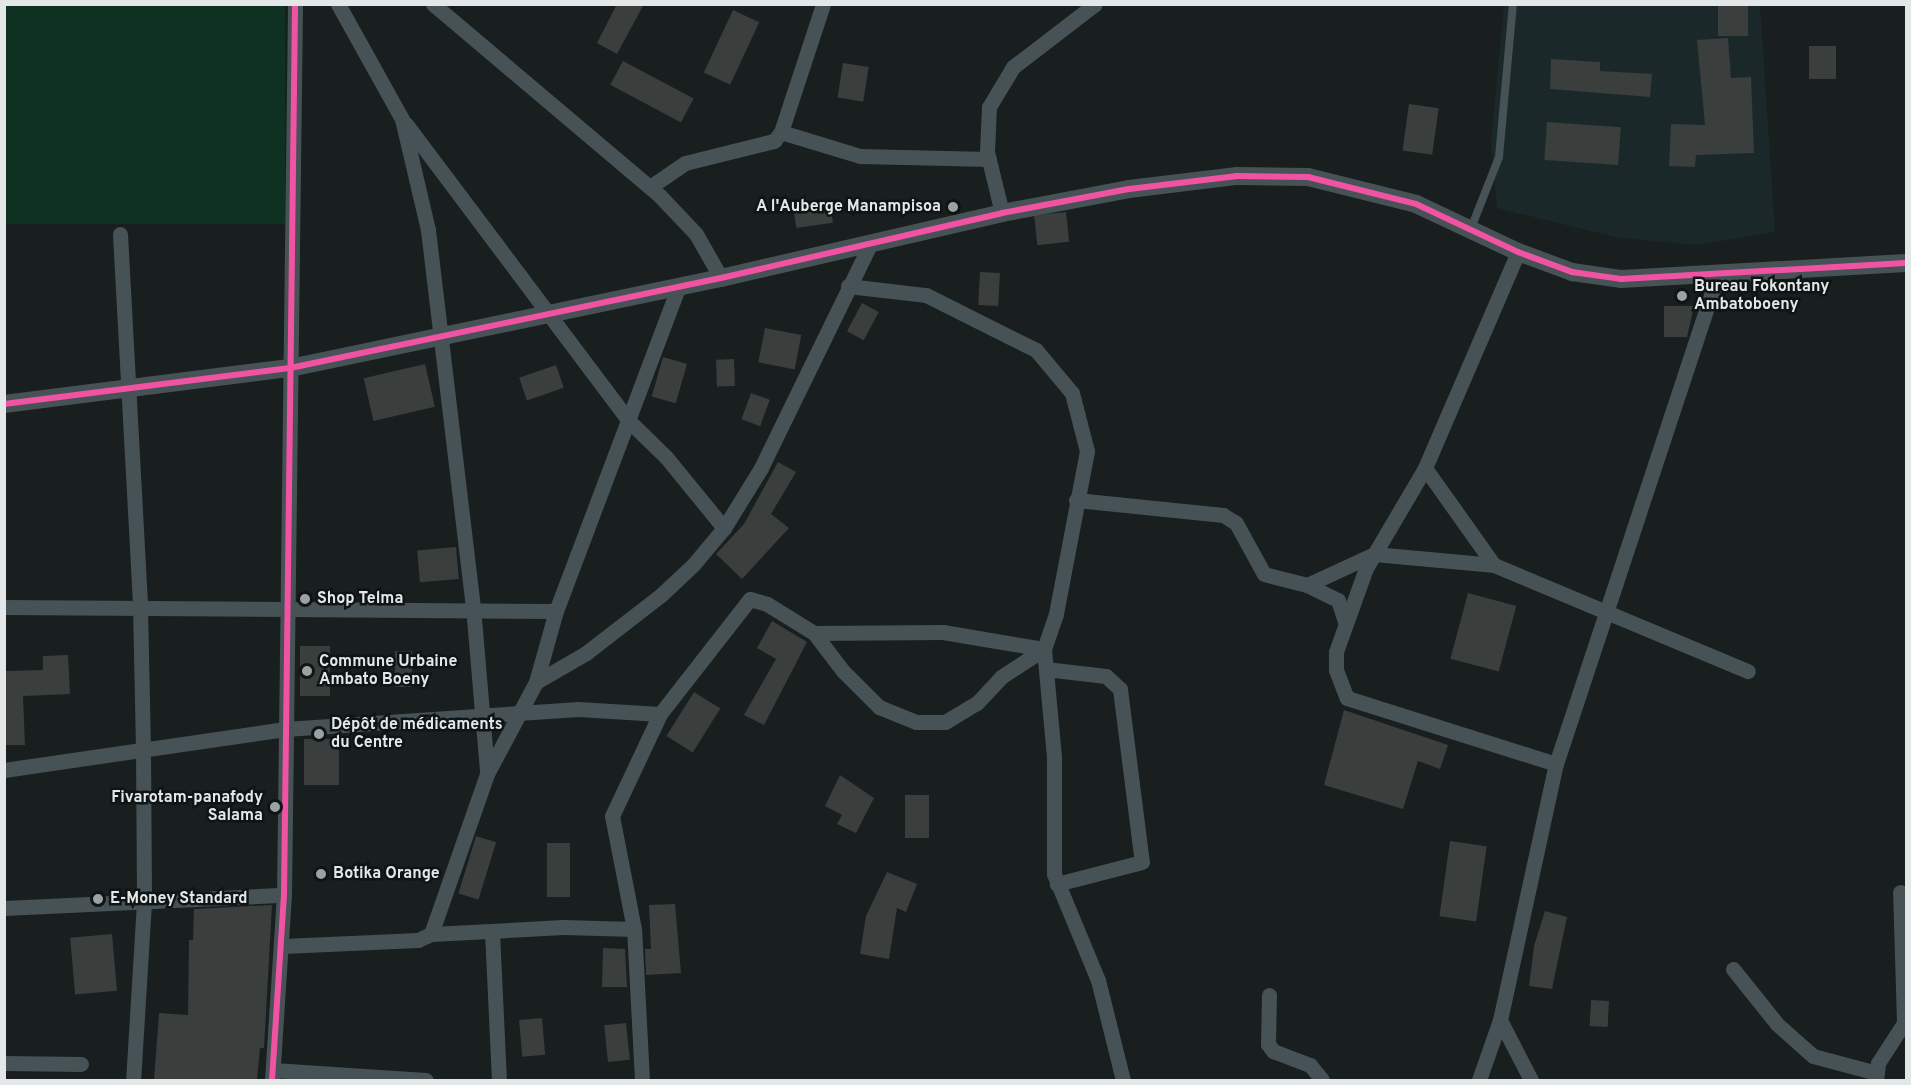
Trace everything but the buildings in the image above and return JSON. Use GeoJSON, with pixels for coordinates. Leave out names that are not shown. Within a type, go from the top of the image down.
{"type":"FeatureCollection","features":[{"type":"Feature","properties":{"kind":"street"},"geometry":{"type":"LineString","coordinates":[[296,4],[285,608],[284,895],[273,1075],[426,1080]]}},
{"type":"Feature","properties":{"kind":"street"},"geometry":{"type":"LineString","coordinates":[[338,4],[402,119],[629,421],[666,457],[724,528]]}},
{"type":"Feature","properties":{"kind":"street"},"geometry":{"type":"LineString","coordinates":[[434,4],[650,187],[696,234],[721,278]]}},
{"type":"Feature","properties":{"kind":"street"},"geometry":{"type":"LineString","coordinates":[[650,187],[685,163],[774,141],[781,132],[823,4]]}},
{"type":"Feature","properties":{"kind":"street"},"geometry":{"type":"LineString","coordinates":[[1002,213],[989,159],[986,129],[989,107],[1013,67],[1095,4]]}},
{"type":"Feature","properties":{"kind":"street"},"geometry":{"type":"LineString","coordinates":[[402,119],[428,230],[485,715],[487,774]]}},
{"type":"Feature","properties":{"kind":"street"},"geometry":{"type":"LineString","coordinates":[[781,132],[860,156],[989,159]]}},
{"type":"Feature","properties":{"kind":"street"},"geometry":{"type":"LineString","coordinates":[[4,404],[130,390],[290,368],[721,278],[1002,213],[1129,189],[1215,179],[1308,177],[1416,204],[1518,252],[1572,272],[1622,279],[1906,263]]}},
{"type":"Feature","properties":{"kind":"street"},"geometry":{"type":"LineString","coordinates":[[120,234],[140,606],[143,750],[144,902],[133,1080]]}},
{"type":"Feature","properties":{"kind":"street"},"geometry":{"type":"LineString","coordinates":[[536,682],[586,653],[661,595],[693,565],[724,528],[761,468],[871,242]]}},
{"type":"Feature","properties":{"kind":"street"},"geometry":{"type":"LineString","coordinates":[[1518,252],[1425,468],[1374,554],[1336,652],[1336,670],[1347,698],[1556,764]]}},
{"type":"Feature","properties":{"kind":"street"},"geometry":{"type":"LineString","coordinates":[[1479,1080],[1500,1020],[1556,764],[1718,274]]}},
{"type":"Feature","properties":{"kind":"street"},"geometry":{"type":"LineString","coordinates":[[431,934],[487,774],[517,713],[536,682],[556,611],[679,285]]}},
{"type":"Feature","properties":{"kind":"street"},"geometry":{"type":"LineString","coordinates":[[848,286],[926,295],[1036,350],[1072,393],[1087,451],[1056,614],[1044,649],[1054,757],[1054,874],[1098,980],[1123,1080]]}},
{"type":"Feature","properties":{"kind":"street"},"geometry":{"type":"LineString","coordinates":[[1425,468],[1494,565]]}},
{"type":"Feature","properties":{"kind":"street"},"geometry":{"type":"LineString","coordinates":[[1076,501],[1223,515],[1236,523],[1264,574],[1307,585],[1338,600],[1346,624]]}},
{"type":"Feature","properties":{"kind":"street"},"geometry":{"type":"LineString","coordinates":[[1307,585],[1374,554],[1494,565],[1748,671]]}},
{"type":"Feature","properties":{"kind":"street"},"geometry":{"type":"LineString","coordinates":[[642,1080],[634,928],[612,816],[660,714],[750,599],[766,604],[814,633],[843,671],[879,707],[916,722],[945,722],[977,703],[1001,676],[1044,649]]}},
{"type":"Feature","properties":{"kind":"street"},"geometry":{"type":"LineString","coordinates":[[4,607],[473,607],[556,611]]}},
{"type":"Feature","properties":{"kind":"street"},"geometry":{"type":"LineString","coordinates":[[814,633],[943,632],[1044,649]]}},
{"type":"Feature","properties":{"kind":"street"},"geometry":{"type":"LineString","coordinates":[[1046,669],[1106,676],[1120,689],[1142,862],[1057,884]]}},
{"type":"Feature","properties":{"kind":"street"},"geometry":{"type":"LineString","coordinates":[[4,771],[285,729],[578,709],[660,714]]}},
{"type":"Feature","properties":{"kind":"street"},"geometry":{"type":"LineString","coordinates":[[1733,969],[1777,1024],[1813,1056],[1876,1077],[1878,1062],[1904,1023],[1900,892]]}},
{"type":"Feature","properties":{"kind":"street"},"geometry":{"type":"LineString","coordinates":[[4,908],[284,895]]}},
{"type":"Feature","properties":{"kind":"street"},"geometry":{"type":"LineString","coordinates":[[282,946],[418,940],[431,934],[563,927],[634,928]]}},
{"type":"Feature","properties":{"kind":"street"},"geometry":{"type":"LineString","coordinates":[[492,932],[500,1080]]}},
{"type":"Feature","properties":{"kind":"street"},"geometry":{"type":"LineString","coordinates":[[1269,995],[1268,1044],[1273,1051],[1310,1065],[1322,1080]]}},
{"type":"Feature","properties":{"kind":"street"},"geometry":{"type":"LineString","coordinates":[[1500,1020],[1531,1080]]}},
{"type":"Feature","properties":{"kind":"street"},"geometry":{"type":"LineString","coordinates":[[4,1063],[81,1064]]}},
{"type":"Feature","properties":{"kind":"lane"},"geometry":{"type":"LineString","coordinates":[[1470,231],[1499,157],[1513,4]]}},
{"type":"Feature","properties":{"kind":"shaded area"},"geometry":{"type":"Polygon","coordinates":[[[1504,5],[1760,5],[1775,232],[1698,245],[1619,238],[1497,208],[1491,141],[1504,5]]]}},
{"type":"Feature","properties":{"kind":"green space"},"geometry":{"type":"Polygon","coordinates":[[[4,5],[285,5],[285,224],[4,224],[4,5]]]}},
{"type":"Feature","properties":{"kind":"cycle path"},"geometry":{"type":"LineString","coordinates":[[272,1080],[284,895],[295,4]]}},
{"type":"Feature","properties":{"kind":"cycle path"},"geometry":{"type":"LineString","coordinates":[[4,404],[290,368],[721,278],[1002,213],[1129,189],[1237,176],[1308,177],[1416,204],[1518,252],[1572,272],[1621,279],[1906,263]]}},
{"type":"Feature","properties":{"kind":"place","name":"A l'Auberge Manampisoa"},"geometry":{"type":"Point","coordinates":[953,207]}},
{"type":"Feature","properties":{"kind":"place","name":"Bureau Fokontany Ambatoboeny"},"geometry":{"type":"Point","coordinates":[1682,296]}},
{"type":"Feature","properties":{"kind":"place","name":"Shop Telma"},"geometry":{"type":"Point","coordinates":[305,599]}},
{"type":"Feature","properties":{"kind":"place","name":"Commune Urbaine Ambato Boeny"},"geometry":{"type":"Point","coordinates":[307,671]}},
{"type":"Feature","properties":{"kind":"place","name":"Dépôt de médicaments du Centre"},"geometry":{"type":"Point","coordinates":[319,734]}},
{"type":"Feature","properties":{"kind":"place","name":"Fivarotam-panafody Salama"},"geometry":{"type":"Point","coordinates":[275,807]}},
{"type":"Feature","properties":{"kind":"place","name":"Botika Orange"},"geometry":{"type":"Point","coordinates":[321,874]}},
{"type":"Feature","properties":{"kind":"place","name":"E-Money Standard"},"geometry":{"type":"Point","coordinates":[98,899]}}]}
